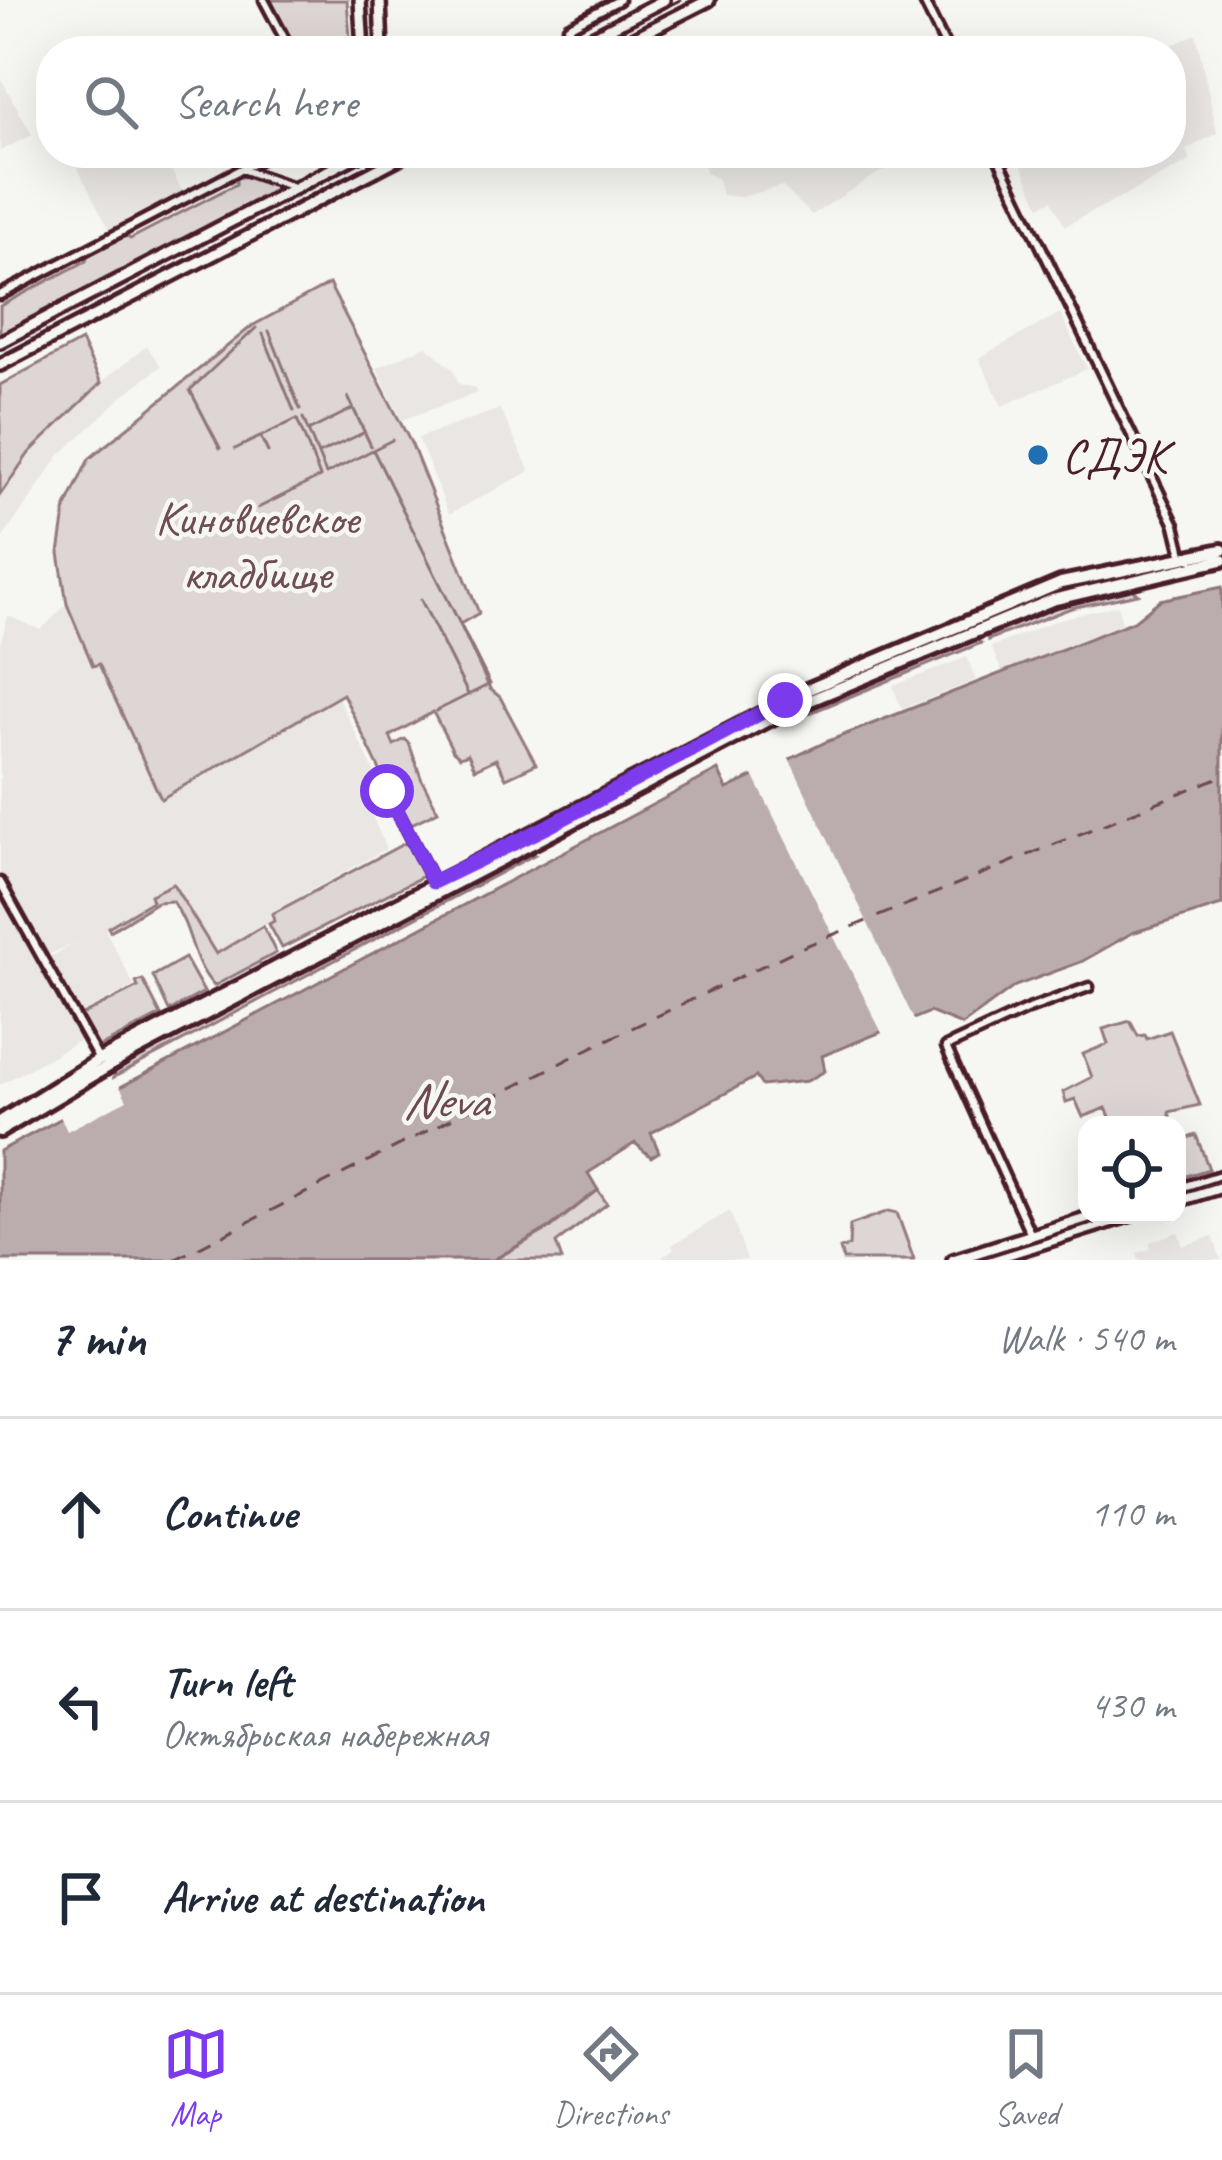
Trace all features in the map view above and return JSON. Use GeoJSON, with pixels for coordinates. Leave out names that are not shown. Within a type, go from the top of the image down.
{"type":"FeatureCollection","features":[{"type":"Feature","properties":{"kind":"main road"},"geometry":{"type":"LineString","coordinates":[[360,0],[362,36]]}},
{"type":"Feature","properties":{"kind":"main road"},"geometry":{"type":"LineString","coordinates":[[380,0],[381,36]]}},
{"type":"Feature","properties":{"kind":"main road"},"geometry":{"type":"LineString","coordinates":[[591,36],[664,0]]}},
{"type":"Feature","properties":{"kind":"main road"},"geometry":{"type":"LineString","coordinates":[[638,36],[709,0]]}},
{"type":"Feature","properties":{"kind":"main road"},"geometry":{"type":"LineString","coordinates":[[0,342],[336,168]]}},
{"type":"Feature","properties":{"kind":"main road"},"geometry":{"type":"LineString","coordinates":[[0,364],[379,168]]}},
{"type":"Feature","properties":{"kind":"main road"},"geometry":{"type":"LineString","coordinates":[[0,1127],[99,1060],[433,882],[827,681],[1061,583],[1222,550]]}},
{"type":"Feature","properties":{"kind":"main road"},"geometry":{"type":"LineString","coordinates":[[0,1127],[129,1054],[789,709],[1069,594],[1222,560]]}},
{"type":"Feature","properties":{"kind":"main road"},"geometry":{"type":"LineString","coordinates":[[1186,1187],[1222,1175]]}},
{"type":"Feature","properties":{"kind":"main road"},"geometry":{"type":"LineString","coordinates":[[1186,1198],[1222,1187]]}},
{"type":"Feature","properties":{"kind":"main road"},"geometry":{"type":"LineString","coordinates":[[953,1260],[982,1258],[1078,1222]]}},
{"type":"Feature","properties":{"kind":"main road"},"geometry":{"type":"LineString","coordinates":[[1033,1240],[1096,1224]]}},
{"type":"Feature","properties":{"kind":"street"},"geometry":{"type":"LineString","coordinates":[[264,0],[283,36]]}},
{"type":"Feature","properties":{"kind":"street"},"geometry":{"type":"LineString","coordinates":[[564,36],[566,29],[620,0]]}},
{"type":"Feature","properties":{"kind":"street"},"geometry":{"type":"LineString","coordinates":[[923,0],[940,36]]}},
{"type":"Feature","properties":{"kind":"street"},"geometry":{"type":"LineString","coordinates":[[1003,168],[1174,525],[1183,558]]}},
{"type":"Feature","properties":{"kind":"street"},"geometry":{"type":"LineString","coordinates":[[0,295],[241,169],[296,188]]}},
{"type":"Feature","properties":{"kind":"street"},"geometry":{"type":"LineString","coordinates":[[387,791],[433,882]]}},
{"type":"Feature","properties":{"kind":"street"},"geometry":{"type":"LineString","coordinates":[[0,882],[99,1060]]}},
{"type":"Feature","properties":{"kind":"street"},"geometry":{"type":"LineString","coordinates":[[1033,1240],[946,1047],[1089,987]]}},
{"type":"Feature","properties":{"kind":"shaded area"},"geometry":{"type":"Polygon","coordinates":[[[1196,34],[1217,133],[1186,150],[1186,39],[1196,34]]]}},
{"type":"Feature","properties":{"kind":"shaded area"},"geometry":{"type":"Polygon","coordinates":[[[0,77],[32,135],[0,151],[0,77]]]}},
{"type":"Feature","properties":{"kind":"shaded area"},"geometry":{"type":"Polygon","coordinates":[[[78,168],[170,168],[182,191],[109,229],[78,168]]]}},
{"type":"Feature","properties":{"kind":"shaded area"},"geometry":{"type":"Polygon","coordinates":[[[704,168],[891,168],[812,215],[782,186],[741,197],[722,195],[718,179],[704,168]]]}},
{"type":"Feature","properties":{"kind":"shaded area"},"geometry":{"type":"Polygon","coordinates":[[[1023,168],[1177,168],[1065,226],[1052,200],[1040,206],[1023,168]]]}},
{"type":"Feature","properties":{"kind":"shaded area"},"geometry":{"type":"Polygon","coordinates":[[[1060,313],[1087,369],[1002,406],[979,358],[1060,313]]]}},
{"type":"Feature","properties":{"kind":"shaded area"},"geometry":{"type":"Polygon","coordinates":[[[147,346],[161,366],[60,455],[0,542],[0,495],[29,453],[104,380],[147,346]]]}},
{"type":"Feature","properties":{"kind":"shaded area"},"geometry":{"type":"Polygon","coordinates":[[[426,346],[453,369],[459,384],[477,393],[401,420],[377,368],[426,346]]]}},
{"type":"Feature","properties":{"kind":"shaded area"},"geometry":{"type":"Polygon","coordinates":[[[500,409],[530,471],[449,514],[418,438],[500,409]]]}},
{"type":"Feature","properties":{"kind":"shaded area"},"geometry":{"type":"Polygon","coordinates":[[[67,604],[161,799],[338,697],[389,802],[371,813],[386,849],[270,913],[272,921],[216,954],[173,884],[105,929],[134,986],[79,1014],[50,957],[76,943],[40,958],[84,1038],[0,1085],[0,645],[8,616],[41,630],[67,604]]]}},
{"type":"Feature","properties":{"kind":"shaded area"},"geometry":{"type":"Polygon","coordinates":[[[1118,605],[1122,623],[1002,672],[991,647],[1060,619],[1118,605]]]}},
{"type":"Feature","properties":{"kind":"shaded area"},"geometry":{"type":"Polygon","coordinates":[[[967,657],[976,680],[902,709],[893,686],[967,657]]]}},
{"type":"Feature","properties":{"kind":"shaded area"},"geometry":{"type":"Polygon","coordinates":[[[730,1211],[747,1260],[665,1260],[672,1245],[730,1211]]]}},
{"type":"Feature","properties":{"kind":"shaded area"},"geometry":{"type":"Polygon","coordinates":[[[1178,1232],[1183,1246],[1213,1236],[1221,1260],[1139,1260],[1137,1253],[1151,1249],[1150,1242],[1178,1232]]]}},
{"type":"Feature","properties":{"kind":"green space"},"geometry":{"type":"Polygon","coordinates":[[[270,0],[347,0],[350,36],[289,36],[270,0]]]}},
{"type":"Feature","properties":{"kind":"green space"},"geometry":{"type":"Polygon","coordinates":[[[247,176],[283,187],[0,334],[0,306],[125,235],[130,239],[247,176]]]}},
{"type":"Feature","properties":{"kind":"green space","name":"Киновиевское кладбище"},"geometry":{"type":"Polygon","coordinates":[[[329,284],[412,445],[479,613],[460,624],[490,689],[500,697],[536,764],[506,778],[496,759],[475,769],[468,754],[460,757],[453,751],[433,712],[390,736],[394,745],[405,739],[409,743],[438,811],[407,826],[343,694],[161,799],[67,604],[59,553],[66,507],[89,459],[252,326],[329,284]]]}},
{"type":"Feature","properties":{"kind":"green space"},"geometry":{"type":"Polygon","coordinates":[[[81,341],[101,383],[29,453],[0,495],[0,385],[81,341]]]}},
{"type":"Feature","properties":{"kind":"green space"},"geometry":{"type":"Polygon","coordinates":[[[1131,588],[1138,594],[1071,608],[988,640],[1070,601],[1131,588]]]}},
{"type":"Feature","properties":{"kind":"green space"},"geometry":{"type":"Polygon","coordinates":[[[976,639],[981,643],[800,717],[798,712],[976,639]]]}},
{"type":"Feature","properties":{"kind":"green space"},"geometry":{"type":"Polygon","coordinates":[[[407,842],[425,875],[282,948],[269,924],[274,921],[272,914],[407,842]]]}},
{"type":"Feature","properties":{"kind":"green space"},"geometry":{"type":"Polygon","coordinates":[[[527,853],[534,855],[114,1077],[116,1069],[527,853]]]}},
{"type":"Feature","properties":{"kind":"green space"},"geometry":{"type":"Polygon","coordinates":[[[173,884],[216,954],[263,926],[276,953],[214,986],[200,966],[172,901],[157,902],[110,931],[108,927],[152,901],[150,895],[173,884]]]}},
{"type":"Feature","properties":{"kind":"green space"},"geometry":{"type":"Polygon","coordinates":[[[185,958],[204,992],[169,1011],[153,976],[185,958]]]}},
{"type":"Feature","properties":{"kind":"green space"},"geometry":{"type":"Polygon","coordinates":[[[143,980],[161,1015],[99,1047],[80,1016],[143,980]]]}},
{"type":"Feature","properties":{"kind":"green space"},"geometry":{"type":"Polygon","coordinates":[[[1130,1021],[1138,1036],[1147,1039],[1170,1031],[1200,1105],[1169,1112],[1170,1116],[1110,1116],[1106,1108],[1083,1116],[1075,1099],[1066,1102],[1063,1092],[1092,1077],[1083,1054],[1108,1044],[1103,1029],[1130,1021]]]}},
{"type":"Feature","properties":{"kind":"green space"},"geometry":{"type":"Polygon","coordinates":[[[1196,1135],[1209,1169],[1186,1176],[1186,1139],[1196,1135]]]}},
{"type":"Feature","properties":{"kind":"green space"},"geometry":{"type":"Polygon","coordinates":[[[598,1190],[607,1204],[556,1243],[562,1260],[494,1260],[550,1228],[598,1190]]]}},
{"type":"Feature","properties":{"kind":"green space"},"geometry":{"type":"Polygon","coordinates":[[[889,1211],[897,1213],[914,1260],[843,1260],[840,1249],[849,1246],[850,1225],[889,1211]]]}},
{"type":"Feature","properties":{"kind":"water","name":"Neva"},"geometry":{"type":"Polygon","coordinates":[[[1222,587],[1222,905],[1132,933],[1081,962],[1015,986],[962,1025],[930,1012],[822,1056],[825,1071],[807,1081],[762,1086],[756,1077],[651,1133],[659,1152],[651,1157],[635,1143],[588,1173],[598,1190],[550,1227],[493,1260],[0,1260],[0,1151],[718,770],[727,789],[826,742],[1134,621],[1160,600],[1222,587]]]}},
{"type":"Feature","properties":{"kind":"pier"},"geometry":{"type":"Polygon","coordinates":[[[787,754],[916,1024],[884,1037],[751,771],[787,754]]]}},
{"type":"Feature","properties":{"kind":"pier"},"geometry":{"type":"Polygon","coordinates":[[[118,1083],[127,1100],[67,1131],[59,1114],[118,1083]]]}},
{"type":"Feature","properties":{"kind":"waterway"},"geometry":{"type":"LineString","coordinates":[[220,448],[190,390],[256,328]]}},
{"type":"Feature","properties":{"kind":"waterway"},"geometry":{"type":"LineString","coordinates":[[269,331],[300,409]]}},
{"type":"Feature","properties":{"kind":"waterway"},"geometry":{"type":"LineString","coordinates":[[263,334],[294,411]]}},
{"type":"Feature","properties":{"kind":"waterway"},"geometry":{"type":"LineString","coordinates":[[348,397],[371,446]]}},
{"type":"Feature","properties":{"kind":"waterway"},"geometry":{"type":"LineString","coordinates":[[308,431],[352,409]]}},
{"type":"Feature","properties":{"kind":"waterway"},"geometry":{"type":"LineString","coordinates":[[303,418],[326,474],[392,440]]}},
{"type":"Feature","properties":{"kind":"waterway"},"geometry":{"type":"LineString","coordinates":[[235,449],[297,419],[320,477],[258,508]]}},
{"type":"Feature","properties":{"kind":"waterway"},"geometry":{"type":"LineString","coordinates":[[318,454],[363,433]]}},
{"type":"Feature","properties":{"kind":"waterway"},"geometry":{"type":"LineString","coordinates":[[261,438],[268,452]]}},
{"type":"Feature","properties":{"kind":"waterway"},"geometry":{"type":"LineString","coordinates":[[373,450],[490,684],[436,711]]}},
{"type":"Feature","properties":{"kind":"waterway"},"geometry":{"type":"LineString","coordinates":[[421,600],[468,694]]}},
{"type":"Feature","properties":{"kind":"ferry route"},"geometry":{"type":"LineString","coordinates":[[174,1260],[590,1048],[798,949],[1222,776]]}},
{"type":"Feature","properties":{"kind":"tram line"},"geometry":{"type":"LineString","coordinates":[[367,0],[369,36]]}},
{"type":"Feature","properties":{"kind":"tram line"},"geometry":{"type":"LineString","coordinates":[[609,36],[680,0]]}},
{"type":"Feature","properties":{"kind":"tram line"},"geometry":{"type":"LineString","coordinates":[[0,356],[363,168]]}},
{"type":"Feature","properties":{"kind":"tram line"},"geometry":{"type":"LineString","coordinates":[[1186,1191],[1222,1179]]}},
{"type":"Feature","properties":{"kind":"tram line"},"geometry":{"type":"LineString","coordinates":[[976,1260],[1091,1224]]}},
{"type":"Feature","properties":{"kind":"place","name":"СДЭК"},"geometry":{"type":"Point","coordinates":[1038,455]}},
{"type":"Feature","properties":{"kind":"route"},"geometry":{"type":"LineString","coordinates":[[387,791],[433,882],[785,700]]}}]}
